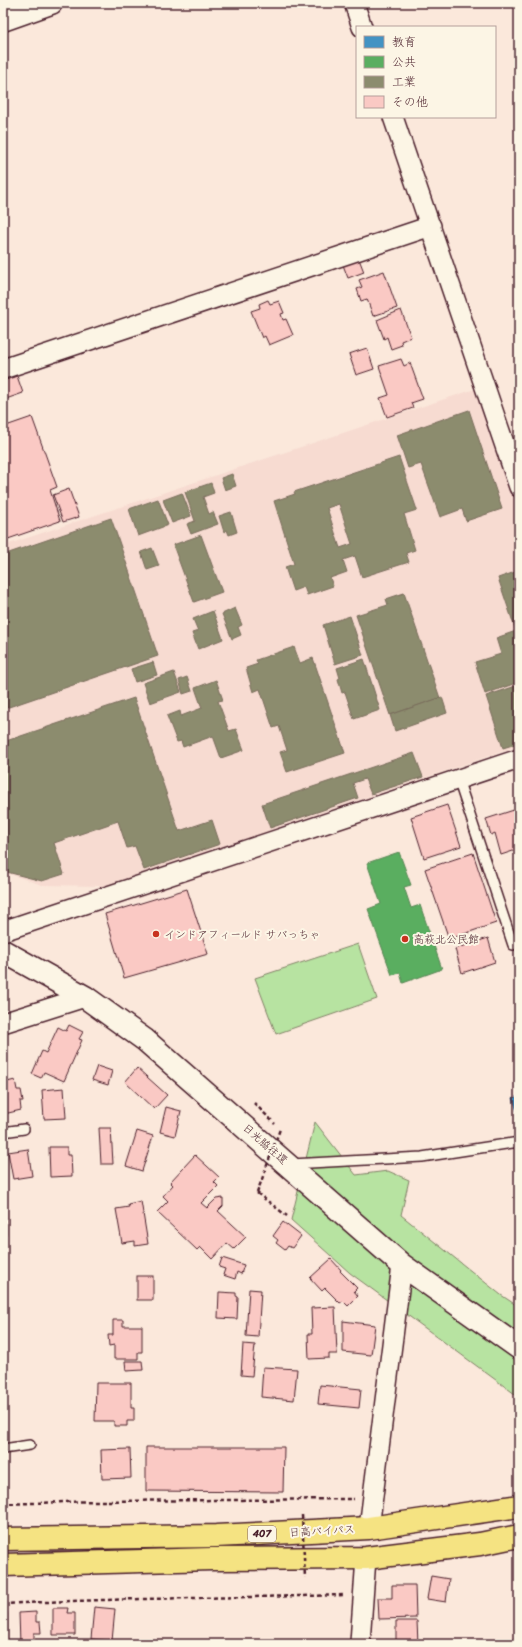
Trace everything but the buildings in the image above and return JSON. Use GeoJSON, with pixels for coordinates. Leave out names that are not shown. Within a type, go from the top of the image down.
{"type":"FeatureCollection","features":[{"type":"Feature","properties":{"kind":"highway","name":"日高バイパス"},"geometry":{"type":"LineString","coordinates":[[3,1539],[216,1536],[369,1528],[519,1506]]}},
{"type":"Feature","properties":{"kind":"highway"},"geometry":{"type":"LineString","coordinates":[[3,1565],[212,1559],[366,1558],[480,1544],[519,1536]]}},
{"type":"Feature","properties":{"kind":"street"},"geometry":{"type":"LineString","coordinates":[[3,20],[51,3]]}},
{"type":"Feature","properties":{"kind":"street"},"geometry":{"type":"LineString","coordinates":[[354,3],[362,26]]}},
{"type":"Feature","properties":{"kind":"street"},"geometry":{"type":"LineString","coordinates":[[393,118],[519,487]]}},
{"type":"Feature","properties":{"kind":"street"},"geometry":{"type":"LineString","coordinates":[[3,369],[430,226]]}},
{"type":"Feature","properties":{"kind":"street"},"geometry":{"type":"LineString","coordinates":[[3,931],[519,760]]}},
{"type":"Feature","properties":{"kind":"street","name":"日光脇往還"},"geometry":{"type":"LineString","coordinates":[[3,951],[85,997],[145,1040],[402,1265],[519,1348]]}},
{"type":"Feature","properties":{"kind":"street"},"geometry":{"type":"LineString","coordinates":[[3,1023],[85,997]]}},
{"type":"Feature","properties":{"kind":"street"},"geometry":{"type":"LineString","coordinates":[[369,1528],[402,1265]]}},
{"type":"Feature","properties":{"kind":"street"},"geometry":{"type":"LineString","coordinates":[[360,1643],[362,1595],[366,1558]]}},
{"type":"Feature","properties":{"kind":"lane"},"geometry":{"type":"LineString","coordinates":[[458,780],[513,945]]}},
{"type":"Feature","properties":{"kind":"lane"},"geometry":{"type":"LineString","coordinates":[[3,1132],[24,1129]]}},
{"type":"Feature","properties":{"kind":"lane"},"geometry":{"type":"LineString","coordinates":[[287,1164],[422,1157],[519,1142]]}},
{"type":"Feature","properties":{"kind":"lane"},"geometry":{"type":"LineString","coordinates":[[3,1448],[30,1445]]}},
{"type":"Feature","properties":{"kind":"path"},"geometry":{"type":"LineString","coordinates":[[254,1103],[280,1129],[257,1193],[287,1216]]}},
{"type":"Feature","properties":{"kind":"path"},"geometry":{"type":"LineString","coordinates":[[3,1504],[104,1501],[372,1499]]}},
{"type":"Feature","properties":{"kind":"path"},"geometry":{"type":"LineString","coordinates":[[302,1515],[305,1578]]}},
{"type":"Feature","properties":{"kind":"path"},"geometry":{"type":"LineString","coordinates":[[3,1604],[113,1599],[210,1599],[362,1595]]}},
{"type":"Feature","properties":{"kind":"shaded area"},"geometry":{"type":"Polygon","coordinates":[[[478,388],[519,509],[519,746],[105,886],[42,885],[3,872],[3,546],[478,388]]]}},
{"type":"Feature","properties":{"kind":"green space"},"geometry":{"type":"Polygon","coordinates":[[[358,944],[377,999],[276,1034],[255,978],[358,944]]]}},
{"type":"Feature","properties":{"kind":"green space"},"geometry":{"type":"Polygon","coordinates":[[[315,1122],[356,1175],[388,1171],[409,1180],[401,1215],[501,1295],[519,1307],[519,1397],[350,1273],[291,1220],[315,1122]]]}},
{"type":"Feature","properties":{"kind":"place","name":"インドアフィールド サバっちゃ"},"geometry":{"type":"Point","coordinates":[156,934]}},
{"type":"Feature","properties":{"kind":"place","name":"高萩北公民館"},"geometry":{"type":"Point","coordinates":[405,939]}}]}
